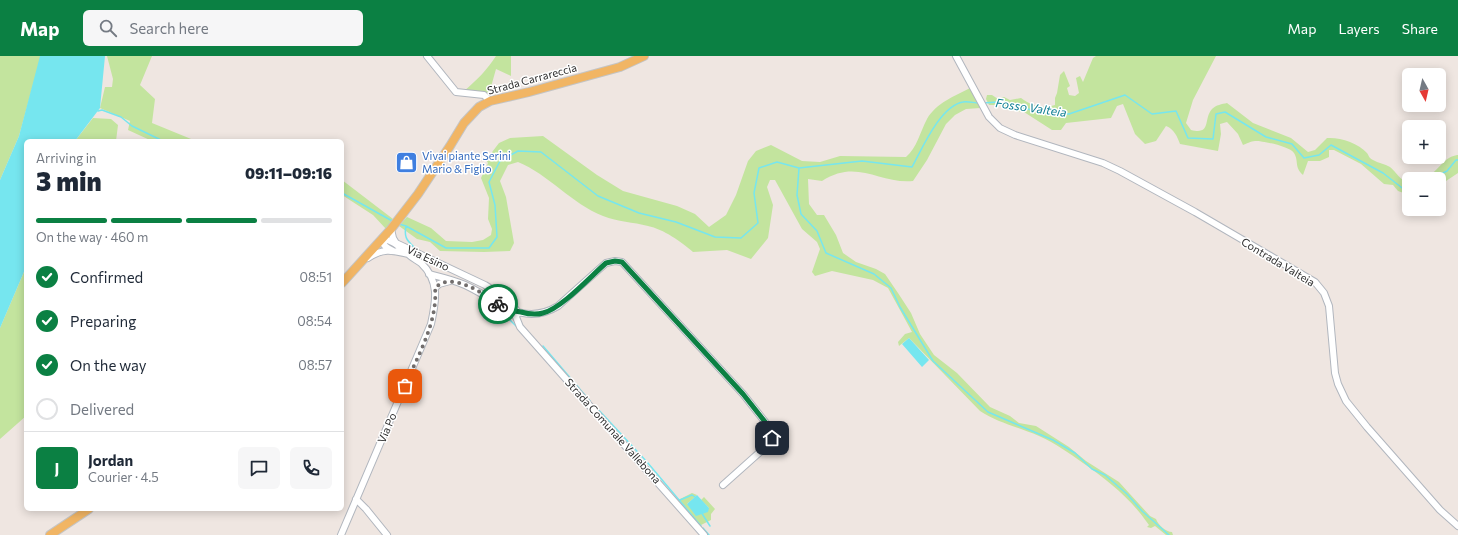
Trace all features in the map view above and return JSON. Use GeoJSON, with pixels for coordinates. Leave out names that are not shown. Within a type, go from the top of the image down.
{"type":"FeatureCollection","features":[{"type":"Feature","properties":{"kind":"main road","name":"Strada Carrareccia"},"geometry":{"type":"LineString","coordinates":[[344,281],[399,219],[422,189],[468,117],[479,107],[490,101],[530,92],[606,71],[628,64],[644,56]]}},
{"type":"Feature","properties":{"kind":"main road"},"geometry":{"type":"LineString","coordinates":[[50,535],[86,511]]}},
{"type":"Feature","properties":{"kind":"street"},"geometry":{"type":"LineString","coordinates":[[427,56],[456,92],[484,95],[490,101]]}},
{"type":"Feature","properties":{"kind":"street","name":"Contrada Valteia"},"geometry":{"type":"LineString","coordinates":[[956,56],[989,116],[1000,128],[1022,138],[1103,164],[1120,171],[1195,212],[1315,282],[1324,294],[1329,306],[1335,374],[1346,401],[1440,510],[1458,526]]}},
{"type":"Feature","properties":{"kind":"street","name":"Via Esino"},"geometry":{"type":"LineString","coordinates":[[392,228],[393,238],[396,243],[485,285],[506,298],[518,312]]}},
{"type":"Feature","properties":{"kind":"street"},"geometry":{"type":"LineString","coordinates":[[382,239],[396,243],[421,263],[429,274],[454,281],[477,291],[506,308],[518,312],[538,314],[550,311],[558,306],[606,263],[619,261],[626,264],[743,394],[770,428],[772,438],[770,443],[724,485]]}},
{"type":"Feature","properties":{"kind":"street"},"geometry":{"type":"LineString","coordinates":[[382,239],[386,248],[408,254]]}},
{"type":"Feature","properties":{"kind":"street"},"geometry":{"type":"LineString","coordinates":[[361,262],[379,252],[393,251]]}},
{"type":"Feature","properties":{"kind":"street"},"geometry":{"type":"LineString","coordinates":[[429,274],[431,267],[439,263]]}},
{"type":"Feature","properties":{"kind":"street","name":"Via Po"},"geometry":{"type":"LineString","coordinates":[[341,535],[431,324],[436,299],[435,288],[429,274]]}},
{"type":"Feature","properties":{"kind":"street"},"geometry":{"type":"LineString","coordinates":[[435,288],[442,283],[454,281]]}},
{"type":"Feature","properties":{"kind":"street","name":"Strada Comunale Vallebona"},"geometry":{"type":"LineString","coordinates":[[518,312],[516,317],[520,327],[704,535]]}},
{"type":"Feature","properties":{"kind":"street"},"geometry":{"type":"LineString","coordinates":[[356,499],[387,535]]}},
{"type":"Feature","properties":{"kind":"green space"},"geometry":{"type":"Polygon","coordinates":[[[0,56],[41,56],[19,136],[0,180],[0,56]]]}},
{"type":"Feature","properties":{"kind":"green space"},"geometry":{"type":"Polygon","coordinates":[[[107,56],[152,56],[140,85],[155,99],[152,123],[191,139],[148,139],[128,130],[130,121],[100,108],[105,87],[112,87],[113,79],[107,56]]]}},
{"type":"Feature","properties":{"kind":"green space"},"geometry":{"type":"Polygon","coordinates":[[[496,56],[511,56],[511,76],[496,69],[489,94],[464,91],[482,75],[496,56]]]}},
{"type":"Feature","properties":{"kind":"green space"},"geometry":{"type":"Polygon","coordinates":[[[1096,56],[1216,56],[1193,100],[1186,123],[1191,130],[1202,130],[1206,125],[1209,113],[1212,109],[1227,103],[1253,123],[1291,138],[1308,152],[1315,150],[1327,138],[1348,141],[1359,146],[1367,153],[1369,157],[1390,167],[1402,179],[1402,192],[1398,191],[1393,185],[1384,184],[1361,164],[1334,150],[1329,150],[1329,157],[1320,161],[1308,161],[1303,175],[1298,169],[1294,153],[1291,150],[1276,144],[1259,141],[1252,141],[1243,145],[1238,134],[1227,122],[1220,124],[1221,134],[1218,151],[1180,144],[1173,131],[1166,126],[1156,141],[1145,144],[1135,134],[1123,104],[1117,106],[1111,118],[1066,123],[1061,130],[1052,130],[1024,112],[1008,110],[999,105],[989,105],[986,99],[987,95],[992,95],[998,99],[1004,97],[1010,100],[1021,98],[1037,106],[1046,107],[1055,105],[1060,75],[1064,71],[1070,86],[1067,88],[1069,95],[1075,96],[1079,93],[1076,78],[1080,76],[1083,82],[1093,58],[1096,56]]]}},
{"type":"Feature","properties":{"kind":"green space"},"geometry":{"type":"Polygon","coordinates":[[[970,88],[980,108],[966,109],[955,115],[946,124],[927,160],[913,181],[901,181],[857,172],[846,172],[822,181],[808,179],[809,204],[817,215],[824,215],[836,235],[843,253],[856,262],[885,274],[911,313],[920,334],[934,355],[957,373],[990,407],[1010,416],[1019,423],[1036,426],[1069,447],[1086,461],[1119,482],[1150,516],[1156,519],[1162,528],[1172,532],[1173,535],[1166,535],[1155,526],[1151,528],[1147,527],[1149,525],[1139,512],[1117,489],[1062,448],[1039,436],[1001,422],[980,411],[909,338],[899,346],[898,342],[905,334],[912,332],[888,288],[873,280],[832,271],[815,276],[812,272],[820,249],[817,242],[802,229],[775,180],[770,180],[767,187],[773,205],[768,238],[751,259],[727,250],[693,252],[678,240],[660,230],[648,226],[614,220],[603,216],[581,204],[529,167],[518,162],[508,165],[500,181],[506,197],[514,243],[510,251],[440,251],[430,242],[417,239],[399,226],[407,217],[431,228],[446,241],[472,242],[483,240],[491,235],[492,229],[488,219],[489,198],[481,178],[488,163],[486,160],[499,143],[510,138],[543,136],[597,175],[623,191],[677,206],[695,214],[709,227],[726,215],[736,195],[748,161],[756,151],[771,145],[802,161],[820,162],[840,156],[906,157],[916,144],[931,113],[946,100],[970,88]]]}},
{"type":"Feature","properties":{"kind":"green space"},"geometry":{"type":"Polygon","coordinates":[[[93,118],[111,119],[118,125],[116,139],[77,139],[93,118]]]}},
{"type":"Feature","properties":{"kind":"green space"},"geometry":{"type":"Polygon","coordinates":[[[1458,155],[1458,173],[1446,181],[1446,172],[1434,172],[1441,164],[1446,164],[1446,160],[1458,155]]]}},
{"type":"Feature","properties":{"kind":"green space"},"geometry":{"type":"Polygon","coordinates":[[[344,182],[393,219],[386,229],[373,215],[344,196],[344,182]]]}},
{"type":"Feature","properties":{"kind":"green space"},"geometry":{"type":"Polygon","coordinates":[[[24,272],[24,418],[0,439],[0,328],[24,272]]]}},
{"type":"Feature","properties":{"kind":"green space"},"geometry":{"type":"Polygon","coordinates":[[[692,493],[697,495],[687,504],[709,508],[701,500],[704,497],[715,509],[711,514],[711,520],[699,526],[678,500],[692,493]]]}},
{"type":"Feature","properties":{"kind":"water"},"geometry":{"type":"Polygon","coordinates":[[[40,56],[105,56],[100,108],[77,139],[24,139],[24,272],[0,328],[0,180],[19,136],[40,56]]]}},
{"type":"Feature","properties":{"kind":"water"},"geometry":{"type":"Polygon","coordinates":[[[909,338],[929,360],[922,367],[902,344],[909,338]]]}},
{"type":"Feature","properties":{"kind":"water"},"geometry":{"type":"Polygon","coordinates":[[[697,495],[709,508],[708,512],[696,516],[687,504],[697,495]]]}},
{"type":"Feature","properties":{"kind":"waterway","name":"Fosso Valteia"},"geometry":{"type":"LineString","coordinates":[[983,103],[998,102],[1032,110],[1069,114],[1125,95],[1152,114],[1176,111],[1188,138],[1213,139],[1216,114],[1225,112],[1266,137],[1292,144],[1304,158],[1319,155],[1331,145],[1383,173],[1402,188]]}},
{"type":"Feature","properties":{"kind":"waterway","name":"Fosso Valteia"},"geometry":{"type":"LineString","coordinates":[[799,168],[862,161],[912,167],[926,140],[939,120],[947,111],[955,105],[963,102],[979,103]]}},
{"type":"Feature","properties":{"kind":"waterway"},"geometry":{"type":"LineString","coordinates":[[98,111],[102,110],[121,117],[132,126],[159,139]]}},
{"type":"Feature","properties":{"kind":"waterway"},"geometry":{"type":"LineString","coordinates":[[399,224],[406,226],[446,248],[489,248],[497,237],[495,205],[489,182],[500,161],[518,151],[541,152],[598,196],[639,213],[676,222],[715,237],[741,238],[758,223],[754,193],[759,168],[777,162],[799,168],[797,195],[801,214],[817,231],[826,253],[874,274],[891,288],[900,307],[933,361],[988,412],[1053,440],[1075,453],[1092,469],[1105,475],[1169,535]]}},
{"type":"Feature","properties":{"kind":"waterway","name":"Fosso Valteia"},"geometry":{"type":"LineString","coordinates":[[1445,172],[1456,160],[1458,160]]}},
{"type":"Feature","properties":{"kind":"waterway"},"geometry":{"type":"LineString","coordinates":[[344,194],[394,222]]}},
{"type":"Feature","properties":{"kind":"waterway"},"geometry":{"type":"LineString","coordinates":[[406,226],[406,238],[414,247]]}},
{"type":"Feature","properties":{"kind":"waterway"},"geometry":{"type":"LineString","coordinates":[[496,306],[517,327]]}},
{"type":"Feature","properties":{"kind":"waterway"},"geometry":{"type":"LineString","coordinates":[[543,346],[590,401]]}},
{"type":"Feature","properties":{"kind":"waterway"},"geometry":{"type":"LineString","coordinates":[[595,406],[647,462],[701,526]]}},
{"type":"Feature","properties":{"kind":"waterway"},"geometry":{"type":"LineString","coordinates":[[680,500],[692,495],[695,497]]}},
{"type":"Feature","properties":{"kind":"waterway"},"geometry":{"type":"LineString","coordinates":[[701,512],[710,526]]}},
{"type":"Feature","properties":{"kind":"waterway"},"geometry":{"type":"LineString","coordinates":[[703,528],[709,535]]}},
{"type":"Feature","properties":{"kind":"way so far"},"geometry":{"type":"LineString","coordinates":[[405,386],[431,324],[435,309],[435,288],[439,284],[454,281],[463,284],[498,304]]}},
{"type":"Feature","properties":{"kind":"place","name":"Vivai piante Serini Mario & Figlio"},"geometry":{"type":"Point","coordinates":[407,162]}},
{"type":"Feature","properties":{"kind":"route"},"geometry":{"type":"LineString","coordinates":[[498,304],[510,310],[531,314],[550,311],[558,306],[606,263],[610,261],[622,262],[626,264],[743,394],[770,428],[772,438]]}}]}
